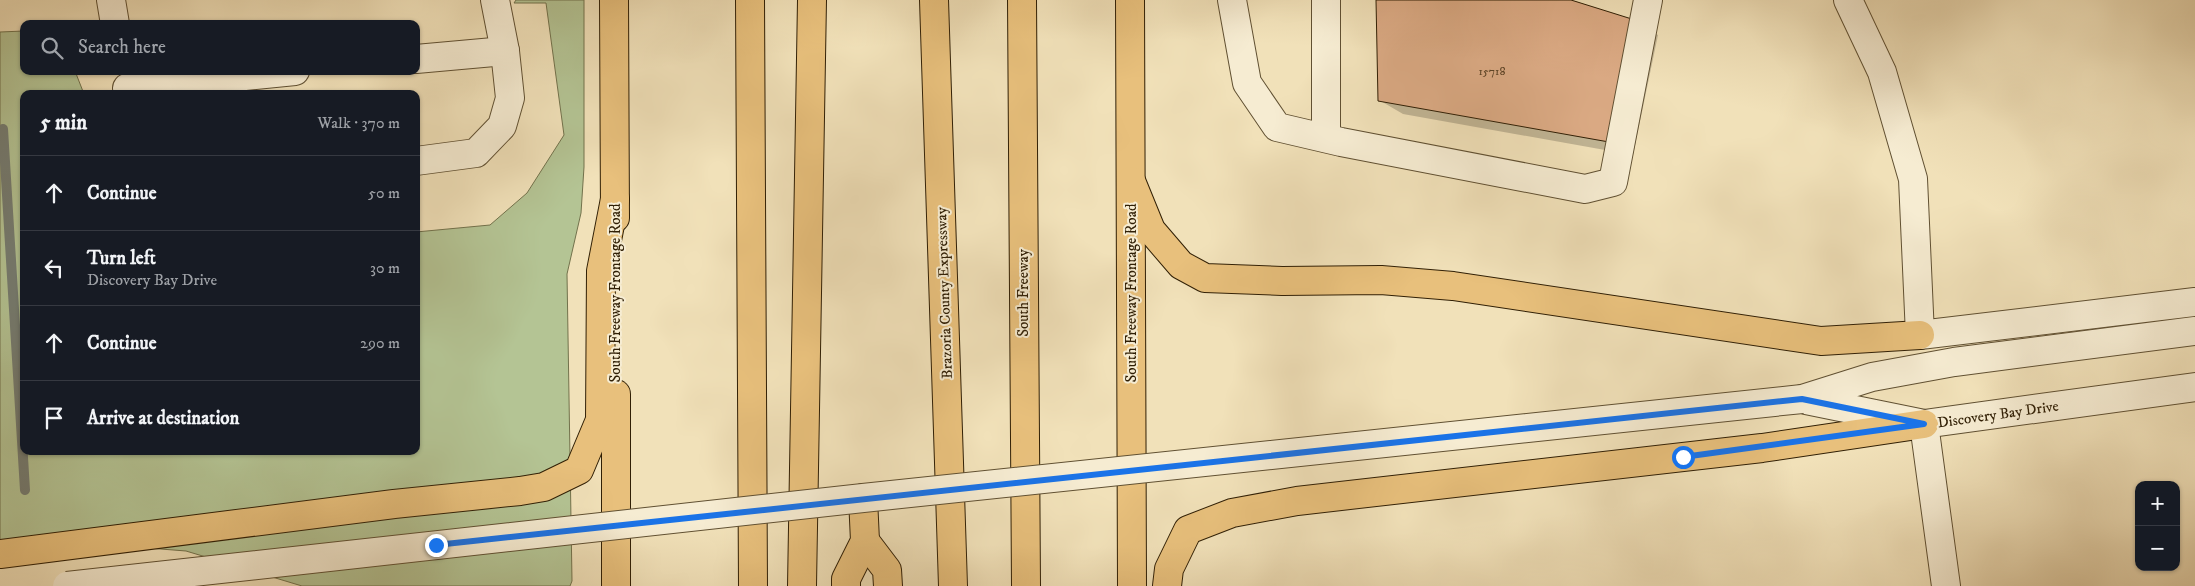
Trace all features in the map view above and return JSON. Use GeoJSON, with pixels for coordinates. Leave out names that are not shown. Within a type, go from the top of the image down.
{"type":"FeatureCollection","features":[{"type":"Feature","properties":{"kind":"main road","name":"South Freeway Frontage Road"},"geometry":{"type":"LineString","coordinates":[[614,0],[616,586]]}},
{"type":"Feature","properties":{"kind":"main road"},"geometry":{"type":"LineString","coordinates":[[750,0],[753,586]]}},
{"type":"Feature","properties":{"kind":"main road"},"geometry":{"type":"LineString","coordinates":[[793,0],[810,90]]}},
{"type":"Feature","properties":{"kind":"main road"},"geometry":{"type":"LineString","coordinates":[[802,586],[812,0]]}},
{"type":"Feature","properties":{"kind":"main road","name":"Brazoria County Expressway"},"geometry":{"type":"LineString","coordinates":[[934,0],[953,586]]}},
{"type":"Feature","properties":{"kind":"main road"},"geometry":{"type":"LineString","coordinates":[[937,73],[952,0]]}},
{"type":"Feature","properties":{"kind":"main road","name":"South Freeway"},"geometry":{"type":"LineString","coordinates":[[1022,0],[1026,586]]}},
{"type":"Feature","properties":{"kind":"main road","name":"South Freeway Frontage Road"},"geometry":{"type":"LineString","coordinates":[[1130,0],[1132,586]]}},
{"type":"Feature","properties":{"kind":"main road"},"geometry":{"type":"LineString","coordinates":[[1131,181],[1151,230],[1181,266],[1205,278],[1282,281],[1381,280],[1453,286],[1821,341],[1920,335]]}},
{"type":"Feature","properties":{"kind":"main road"},"geometry":{"type":"LineString","coordinates":[[0,554],[385,505],[520,491],[544,487],[579,470],[600,420],[601,271],[615,199]]}},
{"type":"Feature","properties":{"kind":"main road"},"geometry":{"type":"LineString","coordinates":[[1168,586],[1169,569],[1188,530],[1232,513],[1297,501],[1752,449],[1924,424]]}},
{"type":"Feature","properties":{"kind":"main road"},"geometry":{"type":"LineString","coordinates":[[846,586],[846,579],[865,541],[863,498]]}},
{"type":"Feature","properties":{"kind":"main road"},"geometry":{"type":"LineString","coordinates":[[865,541],[887,570],[888,586]]}},
{"type":"Feature","properties":{"kind":"street"},"geometry":{"type":"LineString","coordinates":[[110,0],[114,20]]}},
{"type":"Feature","properties":{"kind":"street"},"geometry":{"type":"LineString","coordinates":[[420,160],[476,153],[502,126],[510,98],[505,51],[495,0]]}},
{"type":"Feature","properties":{"kind":"street"},"geometry":{"type":"LineString","coordinates":[[1232,0],[1247,83],[1277,127],[1584,189],[1613,182],[1648,0]]}},
{"type":"Feature","properties":{"kind":"street"},"geometry":{"type":"LineString","coordinates":[[1326,0],[1326,138]]}},
{"type":"Feature","properties":{"kind":"street"},"geometry":{"type":"LineString","coordinates":[[1848,0],[1882,72],[1913,179],[1920,335],[2195,302]]}},
{"type":"Feature","properties":{"kind":"street"},"geometry":{"type":"LineString","coordinates":[[420,60],[505,51]]}},
{"type":"Feature","properties":{"kind":"street"},"geometry":{"type":"LineString","coordinates":[[127,84],[243,75]]}},
{"type":"Feature","properties":{"kind":"street"},"geometry":{"type":"LineString","coordinates":[[67,586],[863,498],[1802,399],[1872,377],[1954,362],[2195,331]]}},
{"type":"Feature","properties":{"kind":"street","name":"Discovery Bay Drive"},"geometry":{"type":"LineString","coordinates":[[1802,399],[1924,424],[2195,387]]}},
{"type":"Feature","properties":{"kind":"street"},"geometry":{"type":"LineString","coordinates":[[1924,424],[1946,586]]}},
{"type":"Feature","properties":{"kind":"green space"},"geometry":{"type":"Polygon","coordinates":[[[516,0],[584,0],[584,167],[581,213],[567,274],[572,581],[570,586],[302,586],[186,551],[72,542],[0,542],[0,32],[20,31],[20,75],[77,75],[82,90],[20,90],[20,455],[420,455],[420,232],[490,225],[527,193],[564,135],[546,3],[514,3],[516,0]]]}},
{"type":"Feature","properties":{"kind":"building"},"geometry":{"type":"Polygon","coordinates":[[[1376,0],[1571,0],[1635,20],[1609,142],[1378,101],[1376,0]]]}},
{"type":"Feature","properties":{"kind":"waterway"},"geometry":{"type":"LineString","coordinates":[[3,129],[20,408]]}},
{"type":"Feature","properties":{"kind":"waterway"},"geometry":{"type":"LineString","coordinates":[[23,455],[25,490]]}},
{"type":"Feature","properties":{"kind":"route"},"geometry":{"type":"LineString","coordinates":[[436,545],[1802,399],[1924,424],[1762,448],[1683,457]]}}]}
